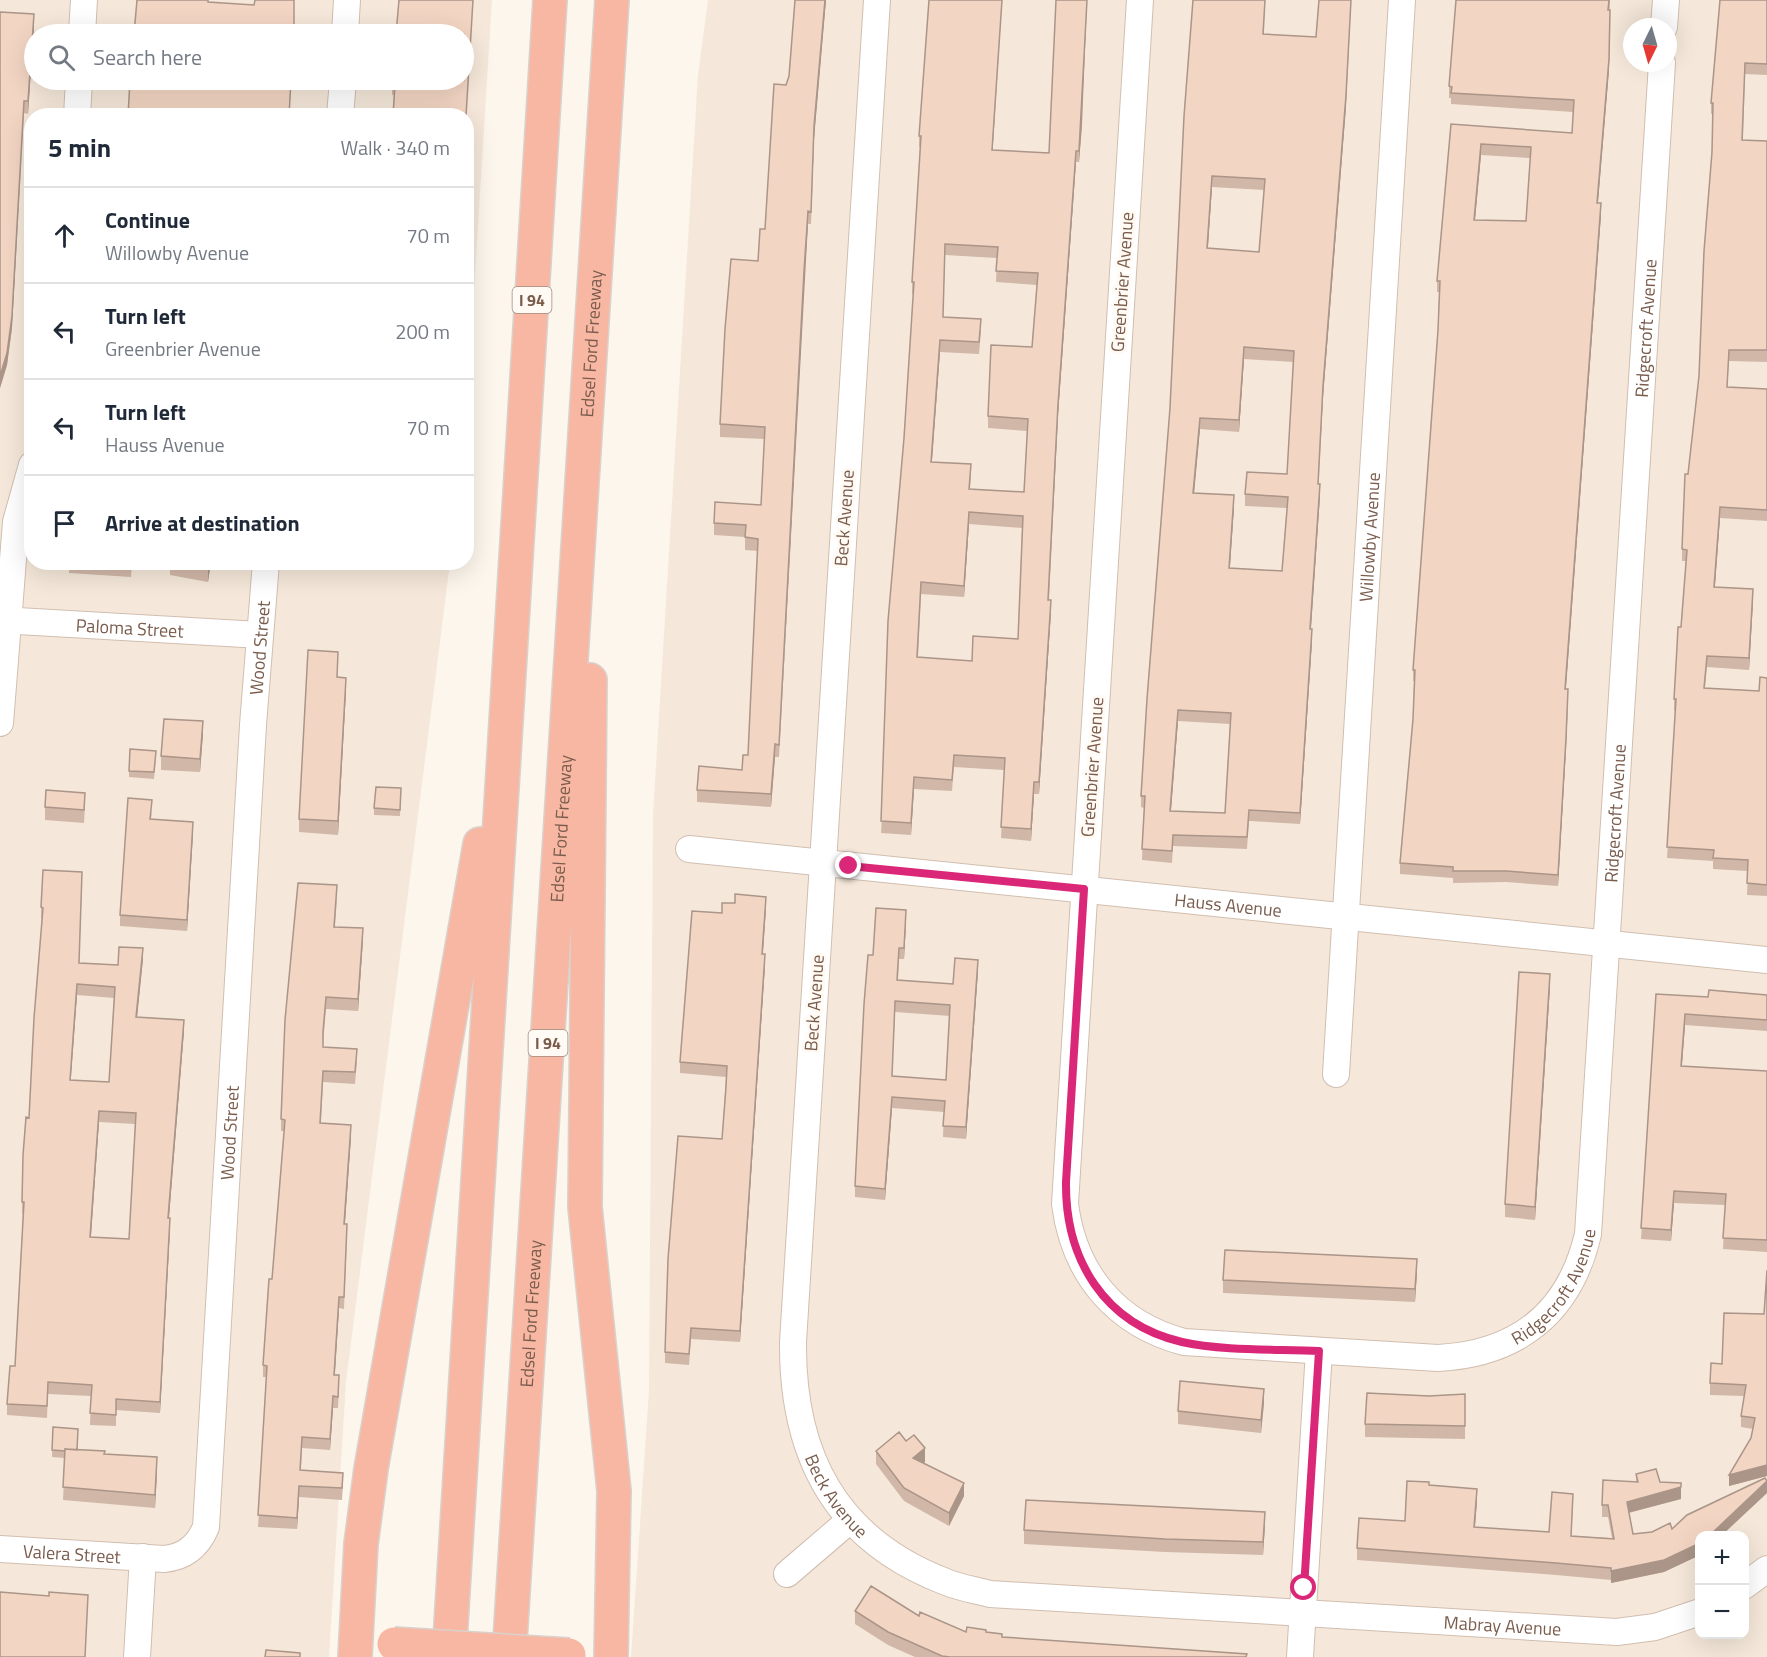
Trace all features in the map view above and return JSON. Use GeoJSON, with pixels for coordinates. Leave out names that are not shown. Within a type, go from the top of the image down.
{"type":"FeatureCollection","features":[{"type":"Feature","properties":{"kind":"highway","name":"I 94"},"geometry":{"type":"LineString","coordinates":[[449,1657],[550,0]]}},
{"type":"Feature","properties":{"kind":"highway","name":"Edsel Ford Freeway"},"geometry":{"type":"LineString","coordinates":[[509,1657],[612,0]]}},
{"type":"Feature","properties":{"kind":"highway"},"geometry":{"type":"LineString","coordinates":[[584,430],[591,632],[585,1207],[614,1491],[611,1657]]}},
{"type":"Feature","properties":{"kind":"highway"},"geometry":{"type":"LineString","coordinates":[[354,1657],[362,1544],[372,1469],[473,889],[514,599]]}},
{"type":"Feature","properties":{"kind":"highway"},"geometry":{"type":"LineString","coordinates":[[380,1650],[571,1656]]}},
{"type":"Feature","properties":{"kind":"street"},"geometry":{"type":"LineString","coordinates":[[83,24],[84,0]]}},
{"type":"Feature","properties":{"kind":"street"},"geometry":{"type":"LineString","coordinates":[[346,24],[347,0]]}},
{"type":"Feature","properties":{"kind":"street","name":"Beck Avenue"},"geometry":{"type":"LineString","coordinates":[[877,0],[822,863],[793,1380],[795,1403],[806,1444],[832,1496],[850,1520],[878,1544],[911,1567],[948,1583],[990,1594],[1302,1613]]}},
{"type":"Feature","properties":{"kind":"street","name":"Greenbrier Avenue"},"geometry":{"type":"LineString","coordinates":[[1140,0],[1065,1204],[1071,1237],[1082,1264],[1107,1300],[1140,1325],[1163,1336],[1208,1345],[1319,1351]]}},
{"type":"Feature","properties":{"kind":"street","name":"Willowby Avenue"},"geometry":{"type":"LineString","coordinates":[[1336,1074],[1402,0]]}},
{"type":"Feature","properties":{"kind":"street"},"geometry":{"type":"LineString","coordinates":[[1665,18],[1666,0]]}},
{"type":"Feature","properties":{"kind":"street","name":"Ridgecroft Avenue"},"geometry":{"type":"LineString","coordinates":[[1319,1351],[1438,1358],[1490,1351],[1520,1336],[1540,1321],[1562,1294],[1581,1264],[1588,1234],[1661,72]]}},
{"type":"Feature","properties":{"kind":"street"},"geometry":{"type":"LineString","coordinates":[[77,108],[78,90]]}},
{"type":"Feature","properties":{"kind":"street"},"geometry":{"type":"LineString","coordinates":[[341,108],[342,90]]}},
{"type":"Feature","properties":{"kind":"street"},"geometry":{"type":"LineString","coordinates":[[0,723],[3,620],[16,522],[24,494]]}},
{"type":"Feature","properties":{"kind":"street","name":"Wood Street"},"geometry":{"type":"LineString","coordinates":[[143,1557],[164,1559],[181,1555],[194,1546],[206,1527],[259,636],[265,570]]}},
{"type":"Feature","properties":{"kind":"street","name":"Paloma Street"},"geometry":{"type":"LineString","coordinates":[[3,620],[259,636]]}},
{"type":"Feature","properties":{"kind":"street","name":"Hauss Avenue"},"geometry":{"type":"LineString","coordinates":[[689,849],[1767,960]]}},
{"type":"Feature","properties":{"kind":"street"},"geometry":{"type":"LineString","coordinates":[[1300,1657],[1319,1351]]}},
{"type":"Feature","properties":{"kind":"street"},"geometry":{"type":"LineString","coordinates":[[787,1574],[850,1520]]}},
{"type":"Feature","properties":{"kind":"street","name":"Valera Street"},"geometry":{"type":"LineString","coordinates":[[0,1549],[143,1557]]}},
{"type":"Feature","properties":{"kind":"street"},"geometry":{"type":"LineString","coordinates":[[137,1657],[143,1557]]}},
{"type":"Feature","properties":{"kind":"street"},"geometry":{"type":"LineString","coordinates":[[1745,1585],[1767,1569]]}},
{"type":"Feature","properties":{"kind":"street","name":"Mabray Avenue"},"geometry":{"type":"LineString","coordinates":[[1302,1613],[1617,1632],[1655,1627],[1695,1614]]}},
{"type":"Feature","properties":{"kind":"shaded area"},"geometry":{"type":"Polygon","coordinates":[[[0,0],[492,0],[474,290],[474,108],[24,108],[24,570],[449,570],[346,1382],[329,1657],[0,1657],[0,0]]]}},
{"type":"Feature","properties":{"kind":"shaded area"},"geometry":{"type":"Polygon","coordinates":[[[708,0],[1767,0],[1767,1657],[631,1657],[649,1390],[653,815],[698,75],[708,0]]]}},
{"type":"Feature","properties":{"kind":"building"},"geometry":{"type":"Polygon","coordinates":[[[137,0],[208,0],[208,2],[254,5],[255,0],[294,0],[294,24],[135,24],[137,0]]]}},
{"type":"Feature","properties":{"kind":"building"},"geometry":{"type":"Polygon","coordinates":[[[399,0],[473,0],[472,24],[397,24],[399,0]]]}},
{"type":"Feature","properties":{"kind":"building"},"geometry":{"type":"Polygon","coordinates":[[[795,0],[825,0],[814,126],[811,212],[808,211],[804,271],[779,745],[775,744],[771,794],[697,790],[699,766],[742,770],[743,755],[748,755],[758,539],[745,537],[746,525],[714,523],[715,502],[761,505],[765,427],[720,424],[725,329],[731,259],[758,261],[760,229],[765,229],[774,84],[786,85],[789,76],[795,0]]]}},
{"type":"Feature","properties":{"kind":"building"},"geometry":{"type":"Polygon","coordinates":[[[929,0],[1002,0],[992,150],[1049,153],[1056,0],[1087,0],[1079,151],[1076,151],[1058,404],[1048,600],[1051,600],[1039,782],[1034,782],[1031,829],[1001,827],[1005,758],[954,755],[952,780],[914,777],[911,823],[881,821],[888,621],[904,438],[914,282],[912,282],[921,136],[919,136],[929,0]],[[945,244],[943,317],[981,319],[979,342],[940,340],[931,462],[971,464],[969,489],[1024,492],[1028,419],[988,416],[991,345],[1032,347],[1038,273],[996,271],[998,247],[945,244]],[[969,512],[964,586],[921,582],[917,657],[972,661],[973,636],[1018,639],[1023,516],[969,512]]]}},
{"type":"Feature","properties":{"kind":"building"},"geometry":{"type":"Polygon","coordinates":[[[1193,0],[1265,0],[1263,34],[1316,37],[1319,0],[1351,0],[1346,95],[1323,386],[1318,484],[1320,484],[1300,813],[1249,810],[1247,837],[1173,835],[1172,851],[1142,849],[1145,796],[1141,796],[1170,408],[1184,116],[1193,0]],[[1212,176],[1207,248],[1259,252],[1265,179],[1212,176]],[[1244,347],[1239,420],[1200,418],[1193,493],[1234,495],[1229,568],[1282,571],[1288,497],[1245,494],[1247,472],[1287,474],[1294,351],[1244,347]],[[1178,710],[1170,811],[1225,813],[1231,713],[1178,710]]]}},
{"type":"Feature","properties":{"kind":"building"},"geometry":{"type":"Polygon","coordinates":[[[1456,0],[1609,0],[1609,59],[1597,203],[1601,203],[1565,689],[1568,689],[1558,875],[1506,871],[1453,871],[1453,867],[1400,863],[1413,719],[1415,670],[1413,670],[1438,330],[1440,281],[1437,281],[1451,124],[1572,133],[1574,100],[1451,93],[1452,87],[1449,86],[1456,0]],[[1481,144],[1474,220],[1526,221],[1531,147],[1481,144]]]}},
{"type":"Feature","properties":{"kind":"building"},"geometry":{"type":"Polygon","coordinates":[[[1720,0],[1767,0],[1767,64],[1745,63],[1742,140],[1767,141],[1767,350],[1729,350],[1727,387],[1767,389],[1767,510],[1720,507],[1714,587],[1753,589],[1749,658],[1707,656],[1704,688],[1759,691],[1760,677],[1767,678],[1767,885],[1747,883],[1748,860],[1713,858],[1714,850],[1667,847],[1678,627],[1681,627],[1687,550],[1682,549],[1685,474],[1688,474],[1699,376],[1704,251],[1712,152],[1713,103],[1711,103],[1720,0]]]}},
{"type":"Feature","properties":{"kind":"building"},"geometry":{"type":"Polygon","coordinates":[[[0,12],[34,14],[33,24],[24,24],[24,90],[29,90],[28,101],[24,101],[12,316],[7,353],[0,376],[0,12]]]}},
{"type":"Feature","properties":{"kind":"building"},"geometry":{"type":"Polygon","coordinates":[[[129,90],[290,90],[289,108],[128,108],[129,90]]]}},
{"type":"Feature","properties":{"kind":"building"},"geometry":{"type":"Polygon","coordinates":[[[395,90],[468,90],[466,108],[394,108],[395,90]]]}},
{"type":"Feature","properties":{"kind":"building"},"geometry":{"type":"Polygon","coordinates":[[[308,650],[338,652],[337,677],[346,678],[338,821],[299,819],[308,650]]]}},
{"type":"Feature","properties":{"kind":"building"},"geometry":{"type":"Polygon","coordinates":[[[164,719],[203,721],[200,759],[161,756],[164,719]]]}},
{"type":"Feature","properties":{"kind":"building"},"geometry":{"type":"Polygon","coordinates":[[[130,749],[156,751],[154,772],[129,771],[130,749]]]}},
{"type":"Feature","properties":{"kind":"building"},"geometry":{"type":"Polygon","coordinates":[[[376,787],[401,788],[400,810],[374,808],[376,787]]]}},
{"type":"Feature","properties":{"kind":"building"},"geometry":{"type":"Polygon","coordinates":[[[46,790],[85,793],[84,810],[45,807],[46,790]]]}},
{"type":"Feature","properties":{"kind":"building"},"geometry":{"type":"Polygon","coordinates":[[[128,798],[152,800],[150,819],[193,822],[187,920],[120,915],[128,798]]]}},
{"type":"Feature","properties":{"kind":"building"},"geometry":{"type":"Polygon","coordinates":[[[43,870],[82,872],[79,963],[118,965],[119,947],[143,948],[136,1017],[184,1020],[168,1218],[170,1218],[160,1402],[116,1399],[116,1415],[90,1413],[92,1385],[48,1382],[47,1406],[7,1404],[10,1366],[15,1366],[24,1202],[22,1202],[23,1155],[26,1117],[29,1118],[43,908],[41,907],[43,870]],[[77,984],[70,1080],[109,1082],[115,987],[77,984]],[[99,1111],[90,1237],[129,1239],[136,1113],[99,1111]]]}},
{"type":"Feature","properties":{"kind":"building"},"geometry":{"type":"Polygon","coordinates":[[[298,883],[337,885],[334,927],[363,928],[358,999],[326,997],[323,1032],[323,1047],[357,1049],[355,1072],[323,1071],[320,1123],[351,1125],[344,1224],[347,1224],[344,1297],[339,1297],[334,1375],[339,1375],[338,1397],[333,1396],[330,1439],[302,1437],[300,1470],[343,1473],[342,1488],[299,1486],[297,1518],[258,1515],[267,1366],[263,1365],[285,1120],[281,1119],[285,1020],[298,883]]]}},
{"type":"Feature","properties":{"kind":"building"},"geometry":{"type":"Polygon","coordinates":[[[735,894],[766,897],[762,954],[765,954],[740,1331],[691,1328],[689,1354],[665,1352],[668,1259],[678,1136],[722,1139],[726,1087],[727,1066],[680,1062],[692,911],[722,913],[722,903],[735,903],[735,894]]]}},
{"type":"Feature","properties":{"kind":"building"},"geometry":{"type":"Polygon","coordinates":[[[876,908],[906,910],[904,948],[899,948],[897,980],[953,984],[955,958],[978,960],[966,1127],[943,1126],[945,1101],[892,1097],[885,1189],[855,1186],[864,1004],[868,955],[873,955],[876,908]],[[895,1001],[892,1076],[946,1080],[950,1005],[895,1001]]]}},
{"type":"Feature","properties":{"kind":"building"},"geometry":{"type":"Polygon","coordinates":[[[1519,972],[1550,974],[1535,1207],[1505,1204],[1519,972]]]}},
{"type":"Feature","properties":{"kind":"building"},"geometry":{"type":"Polygon","coordinates":[[[1709,990],[1767,995],[1767,1020],[1685,1014],[1681,1066],[1767,1071],[1767,1240],[1723,1238],[1726,1194],[1674,1191],[1671,1230],[1641,1228],[1656,994],[1708,997],[1709,990]]]}},
{"type":"Feature","properties":{"kind":"building"},"geometry":{"type":"Polygon","coordinates":[[[1225,1250],[1417,1259],[1415,1289],[1223,1280],[1225,1250]]]}},
{"type":"Feature","properties":{"kind":"building"},"geometry":{"type":"Polygon","coordinates":[[[1767,1270],[1767,1465],[1729,1475],[1751,1438],[1755,1418],[1741,1416],[1746,1385],[1710,1383],[1711,1363],[1722,1364],[1724,1313],[1764,1314],[1767,1270]]]}},
{"type":"Feature","properties":{"kind":"building"},"geometry":{"type":"Polygon","coordinates":[[[1180,1381],[1264,1389],[1261,1420],[1178,1411],[1180,1381]]]}},
{"type":"Feature","properties":{"kind":"building"},"geometry":{"type":"Polygon","coordinates":[[[1367,1393],[1429,1396],[1465,1394],[1465,1426],[1365,1424],[1367,1393]]]}},
{"type":"Feature","properties":{"kind":"building"},"geometry":{"type":"Polygon","coordinates":[[[53,1427],[78,1429],[77,1450],[52,1450],[53,1427]]]}},
{"type":"Feature","properties":{"kind":"building"},"geometry":{"type":"Polygon","coordinates":[[[899,1432],[906,1441],[914,1435],[925,1448],[913,1458],[964,1483],[949,1513],[904,1488],[876,1451],[899,1432]]]}},
{"type":"Feature","properties":{"kind":"building"},"geometry":{"type":"Polygon","coordinates":[[[65,1449],[157,1457],[155,1495],[63,1487],[65,1449]]]}},
{"type":"Feature","properties":{"kind":"building"},"geometry":{"type":"Polygon","coordinates":[[[1656,1469],[1660,1482],[1681,1483],[1681,1487],[1627,1502],[1633,1534],[1652,1532],[1670,1523],[1672,1529],[1687,1515],[1765,1478],[1767,1481],[1714,1531],[1695,1531],[1695,1545],[1664,1560],[1611,1571],[1611,1568],[1556,1563],[1357,1548],[1359,1518],[1405,1521],[1407,1481],[1477,1489],[1474,1527],[1549,1532],[1552,1492],[1573,1494],[1571,1536],[1614,1539],[1608,1505],[1602,1505],[1603,1480],[1638,1482],[1636,1474],[1656,1469]]]}},
{"type":"Feature","properties":{"kind":"building"},"geometry":{"type":"Polygon","coordinates":[[[1026,1500],[1265,1512],[1263,1542],[1165,1539],[1024,1530],[1026,1500]]]}},
{"type":"Feature","properties":{"kind":"building"},"geometry":{"type":"Polygon","coordinates":[[[871,1586],[919,1616],[920,1612],[966,1632],[967,1627],[1002,1634],[1002,1637],[1247,1654],[1246,1657],[942,1656],[888,1632],[855,1611],[871,1586]]]}},
{"type":"Feature","properties":{"kind":"building"},"geometry":{"type":"Polygon","coordinates":[[[0,1592],[49,1596],[49,1592],[88,1595],[85,1657],[0,1657],[0,1592]]]}},
{"type":"Feature","properties":{"kind":"building"},"geometry":{"type":"Polygon","coordinates":[[[266,1650],[300,1653],[300,1657],[265,1657],[266,1650]]]}},
{"type":"Feature","properties":{"kind":"route"},"geometry":{"type":"LineString","coordinates":[[849,866],[1084,889],[1065,1204],[1067,1222],[1075,1250],[1094,1286],[1107,1300],[1140,1325],[1163,1336],[1208,1345],[1319,1351],[1304,1588]]}}]}
